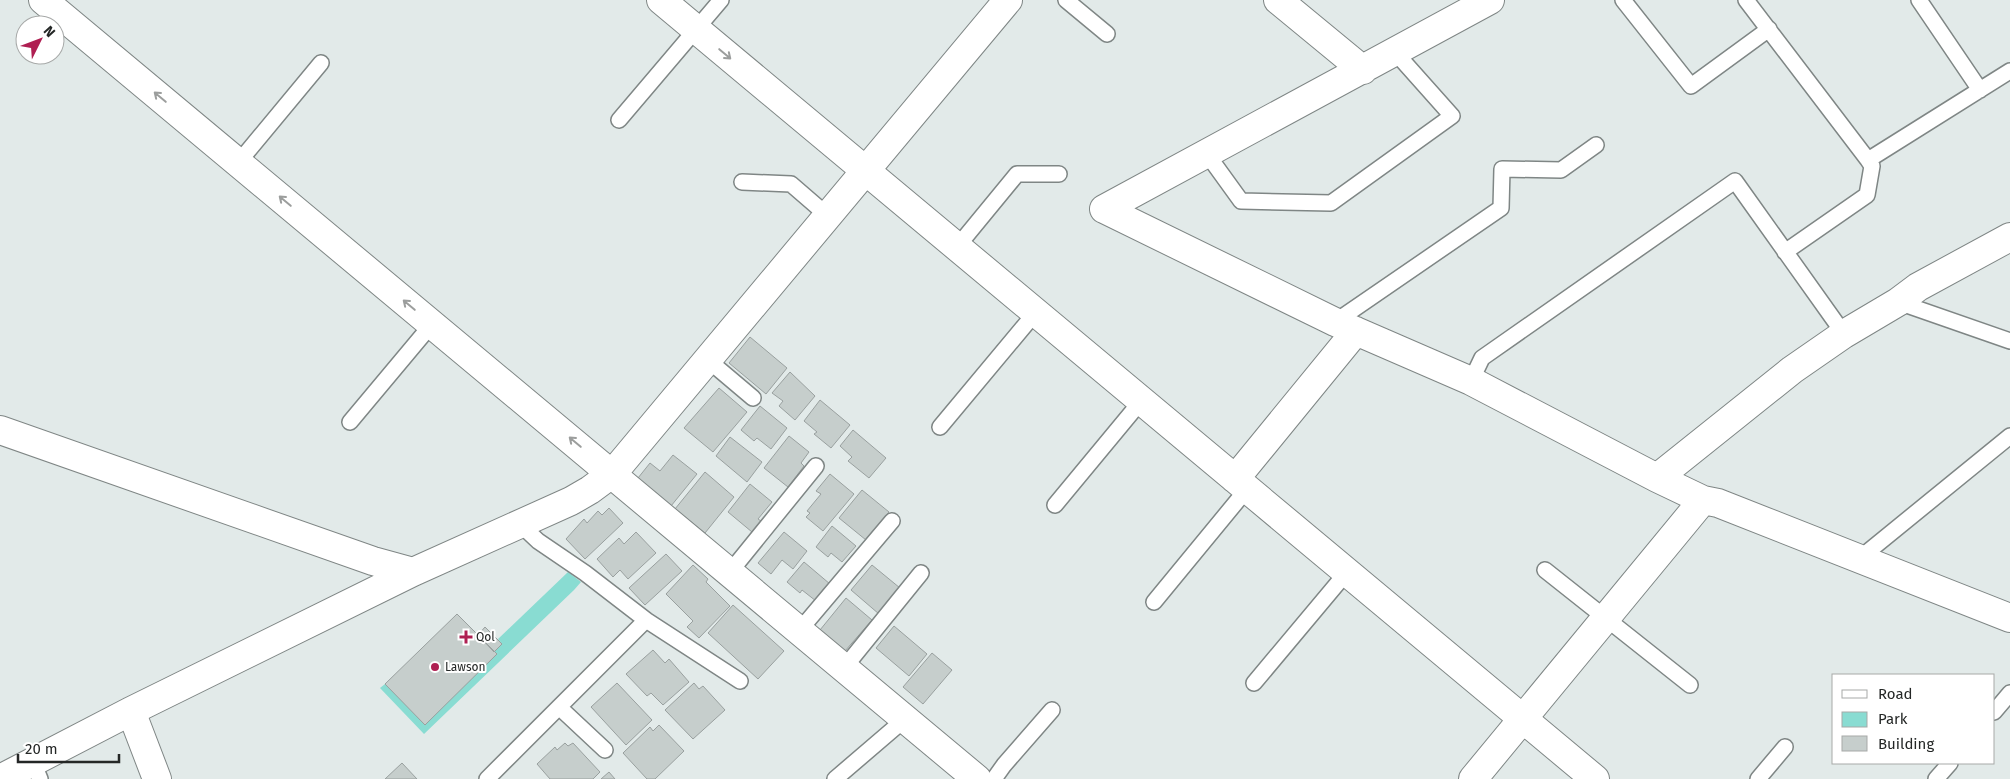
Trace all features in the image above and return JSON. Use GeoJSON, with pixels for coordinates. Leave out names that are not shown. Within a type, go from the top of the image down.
{"type":"FeatureCollection","features":[{"type":"Feature","properties":{"kind":"street"},"geometry":{"type":"LineString","coordinates":[[43,0],[977,779]]}},
{"type":"Feature","properties":{"kind":"street"},"geometry":{"type":"LineString","coordinates":[[661,0],[1595,779]]}},
{"type":"Feature","properties":{"kind":"street"},"geometry":{"type":"LineString","coordinates":[[0,779],[37,771],[131,711],[413,572],[571,501],[590,490],[612,473],[866,172],[1008,0]]}},
{"type":"Feature","properties":{"kind":"street"},"geometry":{"type":"LineString","coordinates":[[1278,0],[1362,70]]}},
{"type":"Feature","properties":{"kind":"street"},"geometry":{"type":"LineString","coordinates":[[1484,1],[1396,52],[1104,210],[1346,326],[1471,381],[1657,478],[1704,500],[1718,503],[2010,618]]}},
{"type":"Feature","properties":{"kind":"street"},"geometry":{"type":"LineString","coordinates":[[1657,478],[1792,370],[1844,334],[1898,302],[1918,287],[2010,237]]}},
{"type":"Feature","properties":{"kind":"street"},"geometry":{"type":"LineString","coordinates":[[1241,484],[1346,326]]}},
{"type":"Feature","properties":{"kind":"street"},"geometry":{"type":"LineString","coordinates":[[0,430],[373,561],[413,572]]}},
{"type":"Feature","properties":{"kind":"street"},"geometry":{"type":"LineString","coordinates":[[1473,779],[1704,500]]}},
{"type":"Feature","properties":{"kind":"street"},"geometry":{"type":"LineString","coordinates":[[373,561],[376,590]]}},
{"type":"Feature","properties":{"kind":"street"},"geometry":{"type":"LineString","coordinates":[[131,711],[157,779]]}},
{"type":"Feature","properties":{"kind":"lane"},"geometry":{"type":"LineString","coordinates":[[619,120],[721,0]]}},
{"type":"Feature","properties":{"kind":"lane"},"geometry":{"type":"LineString","coordinates":[[1066,0],[1107,34]]}},
{"type":"Feature","properties":{"kind":"lane"},"geometry":{"type":"LineString","coordinates":[[1623,0],[1691,86],[1769,29]]}},
{"type":"Feature","properties":{"kind":"lane"},"geometry":{"type":"LineString","coordinates":[[1746,0],[1872,166],[1867,195],[1785,252]]}},
{"type":"Feature","properties":{"kind":"lane"},"geometry":{"type":"LineString","coordinates":[[1919,0],[1980,90]]}},
{"type":"Feature","properties":{"kind":"lane"},"geometry":{"type":"LineString","coordinates":[[1207,154],[1241,201],[1332,203],[1452,116],[1396,52]]}},
{"type":"Feature","properties":{"kind":"lane"},"geometry":{"type":"LineString","coordinates":[[238,163],[321,64]]}},
{"type":"Feature","properties":{"kind":"lane"},"geometry":{"type":"LineString","coordinates":[[1868,160],[2010,71]]}},
{"type":"Feature","properties":{"kind":"lane"},"geometry":{"type":"LineString","coordinates":[[1346,326],[1502,208],[1502,169],[1561,170],[1596,145]]}},
{"type":"Feature","properties":{"kind":"lane"},"geometry":{"type":"LineString","coordinates":[[957,247],[1017,174],[1059,174]]}},
{"type":"Feature","properties":{"kind":"lane"},"geometry":{"type":"LineString","coordinates":[[1471,381],[1482,358],[1735,181],[1844,334]]}},
{"type":"Feature","properties":{"kind":"lane"},"geometry":{"type":"LineString","coordinates":[[742,182],[791,184],[828,216]]}},
{"type":"Feature","properties":{"kind":"lane"},"geometry":{"type":"LineString","coordinates":[[1898,302],[2010,341]]}},
{"type":"Feature","properties":{"kind":"lane"},"geometry":{"type":"LineString","coordinates":[[940,427],[1036,312]]}},
{"type":"Feature","properties":{"kind":"lane"},"geometry":{"type":"LineString","coordinates":[[350,422],[432,324]]}},
{"type":"Feature","properties":{"kind":"lane"},"geometry":{"type":"LineString","coordinates":[[708,360],[753,398]]}},
{"type":"Feature","properties":{"kind":"lane"},"geometry":{"type":"LineString","coordinates":[[1055,505],[1142,400]]}},
{"type":"Feature","properties":{"kind":"lane"},"geometry":{"type":"LineString","coordinates":[[1859,558],[2010,436]]}},
{"type":"Feature","properties":{"kind":"lane"},"geometry":{"type":"LineString","coordinates":[[730,572],[816,466]]}},
{"type":"Feature","properties":{"kind":"lane"},"geometry":{"type":"LineString","coordinates":[[1154,602],[1241,484]]}},
{"type":"Feature","properties":{"kind":"lane"},"geometry":{"type":"LineString","coordinates":[[799,631],[892,521]]}},
{"type":"Feature","properties":{"kind":"lane"},"geometry":{"type":"LineString","coordinates":[[520,524],[538,541],[585,573],[646,620],[740,681]]}},
{"type":"Feature","properties":{"kind":"lane"},"geometry":{"type":"LineString","coordinates":[[1545,570],[1690,685]]}},
{"type":"Feature","properties":{"kind":"lane"},"geometry":{"type":"LineString","coordinates":[[1254,684],[1347,572]]}},
{"type":"Feature","properties":{"kind":"lane"},"geometry":{"type":"LineString","coordinates":[[844,668],[921,574]]}},
{"type":"Feature","properties":{"kind":"lane"},"geometry":{"type":"LineString","coordinates":[[487,779],[646,620]]}},
{"type":"Feature","properties":{"kind":"lane"},"geometry":{"type":"LineString","coordinates":[[1995,711],[2010,693]]}},
{"type":"Feature","properties":{"kind":"lane"},"geometry":{"type":"LineString","coordinates":[[559,707],[605,750]]}},
{"type":"Feature","properties":{"kind":"lane"},"geometry":{"type":"LineString","coordinates":[[994,779],[1052,710]]}},
{"type":"Feature","properties":{"kind":"lane"},"geometry":{"type":"LineString","coordinates":[[834,779],[905,719]]}},
{"type":"Feature","properties":{"kind":"lane"},"geometry":{"type":"LineString","coordinates":[[1758,779],[1785,747]]}},
{"type":"Feature","properties":{"kind":"lane"},"geometry":{"type":"LineString","coordinates":[[1936,779],[1949,764]]}},
{"type":"Feature","properties":{"kind":"green space"},"geometry":{"type":"Polygon","coordinates":[[[568,572],[581,582],[574,590],[424,734],[380,688],[385,684],[494,652],[502,644],[498,639],[568,572]]]}},
{"type":"Feature","properties":{"kind":"building"},"geometry":{"type":"Polygon","coordinates":[[[750,337],[787,368],[766,394],[729,363],[750,337]]]}},
{"type":"Feature","properties":{"kind":"building"},"geometry":{"type":"Polygon","coordinates":[[[790,372],[815,396],[795,420],[779,406],[783,401],[772,393],[790,372]]]}},
{"type":"Feature","properties":{"kind":"building"},"geometry":{"type":"Polygon","coordinates":[[[719,388],[747,412],[713,452],[684,428],[719,388]]]}},
{"type":"Feature","properties":{"kind":"building"},"geometry":{"type":"Polygon","coordinates":[[[820,400],[850,425],[831,448],[814,434],[817,432],[804,421],[820,400]]]}},
{"type":"Feature","properties":{"kind":"building"},"geometry":{"type":"Polygon","coordinates":[[[760,406],[787,428],[771,449],[757,438],[754,441],[741,430],[760,406]]]}},
{"type":"Feature","properties":{"kind":"building"},"geometry":{"type":"Polygon","coordinates":[[[853,430],[886,458],[869,478],[848,461],[852,457],[840,446],[853,430]]]}},
{"type":"Feature","properties":{"kind":"building"},"geometry":{"type":"Polygon","coordinates":[[[789,436],[809,452],[801,463],[804,466],[788,487],[764,468],[789,436]]]}},
{"type":"Feature","properties":{"kind":"building"},"geometry":{"type":"Polygon","coordinates":[[[730,437],[762,462],[747,482],[716,456],[730,437]]]}},
{"type":"Feature","properties":{"kind":"building"},"geometry":{"type":"Polygon","coordinates":[[[673,455],[697,474],[671,506],[638,478],[650,463],[660,471],[673,455]]]}},
{"type":"Feature","properties":{"kind":"building"},"geometry":{"type":"Polygon","coordinates":[[[705,472],[734,497],[705,533],[675,509],[705,472]]]}},
{"type":"Feature","properties":{"kind":"building"},"geometry":{"type":"Polygon","coordinates":[[[830,474],[854,494],[823,531],[806,517],[810,513],[807,511],[821,494],[816,491],[830,474]]]}},
{"type":"Feature","properties":{"kind":"building"},"geometry":{"type":"Polygon","coordinates":[[[750,484],[772,502],[758,519],[761,521],[752,532],[728,512],[750,484]]]}},
{"type":"Feature","properties":{"kind":"building"},"geometry":{"type":"Polygon","coordinates":[[[862,490],[889,512],[866,540],[839,518],[862,490]]]}},
{"type":"Feature","properties":{"kind":"building"},"geometry":{"type":"Polygon","coordinates":[[[609,508],[623,523],[585,559],[566,539],[584,519],[587,523],[598,511],[602,515],[609,508]]]}},
{"type":"Feature","properties":{"kind":"building"},"geometry":{"type":"Polygon","coordinates":[[[832,526],[856,546],[842,562],[831,553],[828,557],[816,547],[832,526]]]}},
{"type":"Feature","properties":{"kind":"building"},"geometry":{"type":"Polygon","coordinates":[[[636,532],[656,553],[628,579],[620,570],[613,577],[597,559],[619,538],[624,544],[636,532]]]}},
{"type":"Feature","properties":{"kind":"building"},"geometry":{"type":"Polygon","coordinates":[[[784,532],[807,551],[793,569],[782,560],[771,574],[758,563],[784,532]]]}},
{"type":"Feature","properties":{"kind":"building"},"geometry":{"type":"Polygon","coordinates":[[[666,554],[682,571],[645,605],[629,588],[666,554]]]}},
{"type":"Feature","properties":{"kind":"building"},"geometry":{"type":"Polygon","coordinates":[[[804,562],[830,584],[816,601],[802,590],[800,593],[787,582],[804,562]]]}},
{"type":"Feature","properties":{"kind":"building"},"geometry":{"type":"Polygon","coordinates":[[[693,565],[708,579],[706,582],[730,606],[699,638],[687,627],[693,621],[666,594],[693,565]]]}},
{"type":"Feature","properties":{"kind":"building"},"geometry":{"type":"Polygon","coordinates":[[[872,565],[900,588],[879,614],[851,590],[872,565]]]}},
{"type":"Feature","properties":{"kind":"building"},"geometry":{"type":"Polygon","coordinates":[[[846,598],[872,620],[845,651],[820,630],[846,598]]]}},
{"type":"Feature","properties":{"kind":"building"},"geometry":{"type":"Polygon","coordinates":[[[733,605],[784,651],[758,679],[708,633],[733,605]]]}},
{"type":"Feature","properties":{"kind":"building"},"geometry":{"type":"Polygon","coordinates":[[[457,614],[497,654],[425,725],[385,684],[457,614]]]}},
{"type":"Feature","properties":{"kind":"building"},"geometry":{"type":"Polygon","coordinates":[[[894,626],[927,654],[909,676],[876,648],[894,626]]]}},
{"type":"Feature","properties":{"kind":"building"},"geometry":{"type":"Polygon","coordinates":[[[485,627],[502,644],[494,652],[478,635],[485,627]]]}},
{"type":"Feature","properties":{"kind":"building"},"geometry":{"type":"Polygon","coordinates":[[[653,650],[665,663],[669,659],[689,682],[663,705],[651,693],[647,696],[626,674],[653,650]]]}},
{"type":"Feature","properties":{"kind":"building"},"geometry":{"type":"Polygon","coordinates":[[[932,653],[952,670],[923,704],[903,687],[932,653]]]}},
{"type":"Feature","properties":{"kind":"building"},"geometry":{"type":"Polygon","coordinates":[[[617,683],[652,720],[626,745],[591,707],[617,683]]]}},
{"type":"Feature","properties":{"kind":"building"},"geometry":{"type":"Polygon","coordinates":[[[694,683],[699,689],[703,686],[725,710],[693,739],[665,710],[694,683]]]}},
{"type":"Feature","properties":{"kind":"building"},"geometry":{"type":"Polygon","coordinates":[[[659,725],[684,751],[655,779],[647,779],[623,753],[650,727],[653,731],[659,725]]]}},
{"type":"Feature","properties":{"kind":"building"},"geometry":{"type":"Polygon","coordinates":[[[565,743],[568,746],[573,743],[600,772],[593,779],[550,779],[537,764],[555,747],[557,750],[565,743]]]}},
{"type":"Feature","properties":{"kind":"building"},"geometry":{"type":"Polygon","coordinates":[[[402,763],[417,779],[385,779],[402,763]]]}},
{"type":"Feature","properties":{"kind":"building"},"geometry":{"type":"Polygon","coordinates":[[[609,772],[615,779],[601,779],[609,772]]]}},
{"type":"Feature","properties":{"kind":"place","name":"Qol"},"geometry":{"type":"Point","coordinates":[466,637]}},
{"type":"Feature","properties":{"kind":"place","name":"Lawson"},"geometry":{"type":"Point","coordinates":[435,667]}}]}
